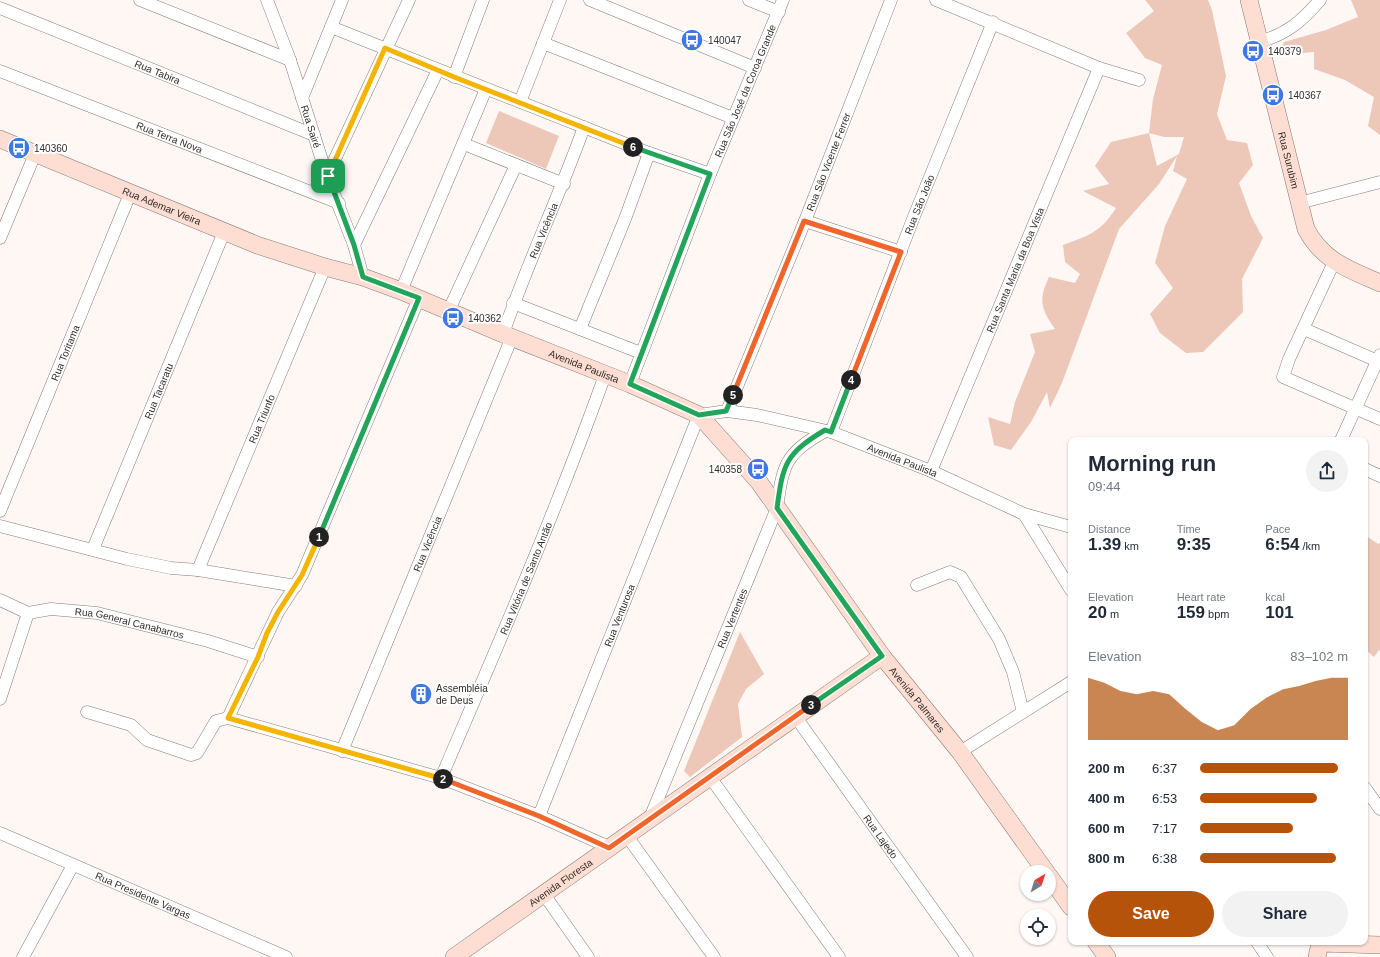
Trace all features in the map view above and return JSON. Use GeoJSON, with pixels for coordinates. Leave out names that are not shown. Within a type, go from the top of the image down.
{"type":"FeatureCollection","features":[{"type":"Feature","properties":{"kind":"main road","name":"Rua Surubim"},"geometry":{"type":"LineString","coordinates":[[1249,0],[1306,229],[1313,242],[1334,262],[1380,283]]}},
{"type":"Feature","properties":{"kind":"main road","name":"Rua Ademar Vieira"},"geometry":{"type":"LineString","coordinates":[[0,139],[224,232],[325,267]]}},
{"type":"Feature","properties":{"kind":"main road","name":"Avenida Paulista"},"geometry":{"type":"LineString","coordinates":[[325,267],[363,277],[419,298],[507,336],[630,384],[699,415]]}},
{"type":"Feature","properties":{"kind":"main road","name":"Avenida Palmares"},"geometry":{"type":"LineString","coordinates":[[699,415],[759,482],[882,656],[960,752],[1041,865]]}},
{"type":"Feature","properties":{"kind":"main road","name":"Avenida Floresta"},"geometry":{"type":"LineString","coordinates":[[459,955],[543,893],[581,869],[650,818],[882,656]]}},
{"type":"Feature","properties":{"kind":"main road"},"geometry":{"type":"LineString","coordinates":[[1056,886],[1068,903]]}},
{"type":"Feature","properties":{"kind":"main road"},"geometry":{"type":"LineString","coordinates":[[1098,945],[1107,957]]}},
{"type":"Feature","properties":{"kind":"main road"},"geometry":{"type":"LineString","coordinates":[[1319,947],[1380,945]]}},
{"type":"Feature","properties":{"kind":"street"},"geometry":{"type":"LineString","coordinates":[[140,0],[290,60]]}},
{"type":"Feature","properties":{"kind":"street","name":"Rua Sairé"},"geometry":{"type":"LineString","coordinates":[[267,0],[290,60],[328,176],[354,245],[363,277]]}},
{"type":"Feature","properties":{"kind":"street"},"geometry":{"type":"LineString","coordinates":[[302,98],[342,0]]}},
{"type":"Feature","properties":{"kind":"street"},"geometry":{"type":"LineString","coordinates":[[328,176],[385,48],[409,0]]}},
{"type":"Feature","properties":{"kind":"street"},"geometry":{"type":"LineString","coordinates":[[454,77],[484,0]]}},
{"type":"Feature","properties":{"kind":"street"},"geometry":{"type":"LineString","coordinates":[[520,102],[560,0]]}},
{"type":"Feature","properties":{"kind":"street"},"geometry":{"type":"LineString","coordinates":[[590,0],[755,68]]}},
{"type":"Feature","properties":{"kind":"street"},"geometry":{"type":"LineString","coordinates":[[750,0],[779,12]]}},
{"type":"Feature","properties":{"kind":"street","name":"Rua São José da Coroa Grande"},"geometry":{"type":"LineString","coordinates":[[630,384],[732,118],[755,68],[783,0]]}},
{"type":"Feature","properties":{"kind":"street","name":"Rua Sâo Vicente Ferrer"},"geometry":{"type":"LineString","coordinates":[[726,411],[804,221],[891,0]]}},
{"type":"Feature","properties":{"kind":"street"},"geometry":{"type":"LineString","coordinates":[[936,0],[993,22],[1099,68],[1139,80]]}},
{"type":"Feature","properties":{"kind":"street"},"geometry":{"type":"LineString","coordinates":[[1259,42],[1277,37],[1289,30],[1320,0]]}},
{"type":"Feature","properties":{"kind":"street","name":"Rua Tabira"},"geometry":{"type":"LineString","coordinates":[[0,8],[314,135]]}},
{"type":"Feature","properties":{"kind":"street","name":"Rua São João"},"geometry":{"type":"LineString","coordinates":[[828,431],[993,22]]}},
{"type":"Feature","properties":{"kind":"street"},"geometry":{"type":"LineString","coordinates":[[331,27],[649,153],[710,174]]}},
{"type":"Feature","properties":{"kind":"street"},"geometry":{"type":"LineString","coordinates":[[543,43],[732,118]]}},
{"type":"Feature","properties":{"kind":"street","name":"Rua Santa Maria da Boa Vista"},"geometry":{"type":"LineString","coordinates":[[930,471],[1099,68]]}},
{"type":"Feature","properties":{"kind":"street"},"geometry":{"type":"LineString","coordinates":[[354,245],[438,70]]}},
{"type":"Feature","properties":{"kind":"street","name":"Rua Terra Nova"},"geometry":{"type":"LineString","coordinates":[[0,72],[339,203]]}},
{"type":"Feature","properties":{"kind":"street"},"geometry":{"type":"LineString","coordinates":[[401,291],[486,89]]}},
{"type":"Feature","properties":{"kind":"street","name":"Rua Vicência"},"geometry":{"type":"LineString","coordinates":[[342,751],[507,336],[513,303],[564,184],[584,127]]}},
{"type":"Feature","properties":{"kind":"street"},"geometry":{"type":"LineString","coordinates":[[464,144],[564,184]]}},
{"type":"Feature","properties":{"kind":"street"},"geometry":{"type":"LineString","coordinates":[[580,329],[625,219],[649,153]]}},
{"type":"Feature","properties":{"kind":"street"},"geometry":{"type":"LineString","coordinates":[[0,238],[35,154]]}},
{"type":"Feature","properties":{"kind":"street"},"geometry":{"type":"LineString","coordinates":[[449,310],[516,165]]}},
{"type":"Feature","properties":{"kind":"street"},"geometry":{"type":"LineString","coordinates":[[1299,203],[1380,182]]}},
{"type":"Feature","properties":{"kind":"street","name":"Rua Toritama"},"geometry":{"type":"LineString","coordinates":[[0,511],[130,194]]}},
{"type":"Feature","properties":{"kind":"street"},"geometry":{"type":"LineString","coordinates":[[804,221],[901,252]]}},
{"type":"Feature","properties":{"kind":"street","name":"Rua Tacaratu"},"geometry":{"type":"LineString","coordinates":[[93,549],[224,232]]}},
{"type":"Feature","properties":{"kind":"street"},"geometry":{"type":"LineString","coordinates":[[1334,262],[1283,377],[1380,419]]}},
{"type":"Feature","properties":{"kind":"street","name":"Rua Triunfo"},"geometry":{"type":"LineString","coordinates":[[198,570],[325,267]]}},
{"type":"Feature","properties":{"kind":"street"},"geometry":{"type":"LineString","coordinates":[[228,718],[278,612],[296,586],[317,541],[419,298]]}},
{"type":"Feature","properties":{"kind":"street"},"geometry":{"type":"LineString","coordinates":[[513,303],[641,352]]}},
{"type":"Feature","properties":{"kind":"street"},"geometry":{"type":"LineString","coordinates":[[1304,329],[1379,360],[1342,437]]}},
{"type":"Feature","properties":{"kind":"street","name":"Rua Vitória de Santo Antão"},"geometry":{"type":"LineString","coordinates":[[441,778],[514,609],[570,470],[605,375]]}},
{"type":"Feature","properties":{"kind":"street","name":"Avenida Paulista"},"geometry":{"type":"LineString","coordinates":[[699,415],[726,411],[757,415],[828,431],[930,471],[1024,514],[1068,527]]}},
{"type":"Feature","properties":{"kind":"street","name":"Rua Venturosa"},"geometry":{"type":"LineString","coordinates":[[539,816],[699,415]]}},
{"type":"Feature","properties":{"kind":"street","name":"Rua Vertentes"},"geometry":{"type":"LineString","coordinates":[[650,818],[777,508],[784,468],[800,448],[828,431]]}},
{"type":"Feature","properties":{"kind":"street"},"geometry":{"type":"LineString","coordinates":[[1368,471],[1380,476]]}},
{"type":"Feature","properties":{"kind":"street"},"geometry":{"type":"LineString","coordinates":[[1024,514],[1068,585]]}},
{"type":"Feature","properties":{"kind":"street"},"geometry":{"type":"LineString","coordinates":[[0,526],[93,549],[134,561],[171,568],[198,570],[296,586]]}},
{"type":"Feature","properties":{"kind":"street"},"geometry":{"type":"LineString","coordinates":[[917,586],[950,572],[961,577],[999,639],[1013,672],[1023,712]]}},
{"type":"Feature","properties":{"kind":"street"},"geometry":{"type":"LineString","coordinates":[[0,600],[28,613],[0,699]]}},
{"type":"Feature","properties":{"kind":"street","name":"Rua General Canabarros"},"geometry":{"type":"LineString","coordinates":[[28,613],[52,609],[97,613],[208,641],[258,657]]}},
{"type":"Feature","properties":{"kind":"street"},"geometry":{"type":"LineString","coordinates":[[960,752],[1068,684]]}},
{"type":"Feature","properties":{"kind":"street"},"geometry":{"type":"LineString","coordinates":[[87,712],[130,725],[147,740],[191,756],[197,753],[214,724],[221,718],[228,718],[441,778],[539,816],[609,848]]}},
{"type":"Feature","properties":{"kind":"street","name":"Rua Lajedo"},"geometry":{"type":"LineString","coordinates":[[795,716],[967,957]]}},
{"type":"Feature","properties":{"kind":"street"},"geometry":{"type":"LineString","coordinates":[[710,777],[839,957]]}},
{"type":"Feature","properties":{"kind":"street"},"geometry":{"type":"LineString","coordinates":[[1368,792],[1380,809]]}},
{"type":"Feature","properties":{"kind":"street","name":"Rua Presidente Vargas"},"geometry":{"type":"LineString","coordinates":[[0,833],[286,957]]}},
{"type":"Feature","properties":{"kind":"street"},"geometry":{"type":"LineString","coordinates":[[627,836],[714,957]]}},
{"type":"Feature","properties":{"kind":"street"},"geometry":{"type":"LineString","coordinates":[[23,957],[73,865]]}},
{"type":"Feature","properties":{"kind":"street"},"geometry":{"type":"LineString","coordinates":[[543,893],[588,957]]}},
{"type":"Feature","properties":{"kind":"street"},"geometry":{"type":"LineString","coordinates":[[1259,945],[1267,957]]}},
{"type":"Feature","properties":{"kind":"shaded area"},"geometry":{"type":"Polygon","coordinates":[[[1145,0],[1208,0],[1212,10],[1226,76],[1217,114],[1227,140],[1247,143],[1253,165],[1239,183],[1251,216],[1263,238],[1242,279],[1243,312],[1203,352],[1186,353],[1160,333],[1150,314],[1173,288],[1155,263],[1165,226],[1187,179],[1173,171],[1177,156],[1159,184],[1119,229],[1062,383],[1050,408],[1047,392],[1031,422],[1011,450],[994,445],[988,417],[1010,424],[1015,402],[1035,352],[1030,334],[1055,329],[1044,310],[1042,298],[1049,277],[1075,283],[1080,274],[1065,262],[1063,245],[1087,236],[1099,228],[1105,223],[1116,208],[1083,191],[1109,184],[1095,166],[1111,142],[1149,133],[1153,99],[1162,65],[1145,58],[1126,33],[1154,11],[1145,0]],[[1149,133],[1157,166],[1179,154],[1184,137],[1164,137],[1149,133]]]}},
{"type":"Feature","properties":{"kind":"shaded area"},"geometry":{"type":"Polygon","coordinates":[[[1351,0],[1380,0],[1380,135],[1368,126],[1374,97],[1345,80],[1314,69],[1314,52],[1278,55],[1284,42],[1326,30],[1358,17],[1351,0]]]}},
{"type":"Feature","properties":{"kind":"shaded area"},"geometry":{"type":"Polygon","coordinates":[[[499,111],[559,136],[546,169],[486,143],[499,111]]]}},
{"type":"Feature","properties":{"kind":"shaded area"},"geometry":{"type":"Polygon","coordinates":[[[1368,537],[1378,544],[1380,543],[1380,651],[1379,650],[1374,657],[1368,652],[1368,537]]]}},
{"type":"Feature","properties":{"kind":"shaded area"},"geometry":{"type":"Polygon","coordinates":[[[740,632],[764,674],[746,689],[738,704],[742,737],[690,777],[684,771],[740,632]]]}},
{"type":"Feature","properties":{"kind":"place","name":"140047"},"geometry":{"type":"Point","coordinates":[692,40]}},
{"type":"Feature","properties":{"kind":"place","name":"140379"},"geometry":{"type":"Point","coordinates":[1253,51]}},
{"type":"Feature","properties":{"kind":"place","name":"140367"},"geometry":{"type":"Point","coordinates":[1273,95]}},
{"type":"Feature","properties":{"kind":"place","name":"140360"},"geometry":{"type":"Point","coordinates":[19,148]}},
{"type":"Feature","properties":{"kind":"place","name":"140362"},"geometry":{"type":"Point","coordinates":[453,318]}},
{"type":"Feature","properties":{"kind":"place","name":"140358"},"geometry":{"type":"Point","coordinates":[758,469]}},
{"type":"Feature","properties":{"kind":"place","name":"Assembléia de Deus"},"geometry":{"type":"Point","coordinates":[421,694]}},
{"type":"Feature","properties":{"kind":"route"},"geometry":{"type":"LineString","coordinates":[[385,48],[454,77],[649,153],[710,174],[630,384],[699,415],[726,411],[804,221],[901,252],[831,432],[825,430],[808,440],[792,456],[784,468],[777,508],[882,656],[609,848],[539,816],[441,778],[228,718],[258,657],[267,633],[278,612],[302,575],[419,298],[363,277],[354,245],[328,176],[385,48]]}}]}
